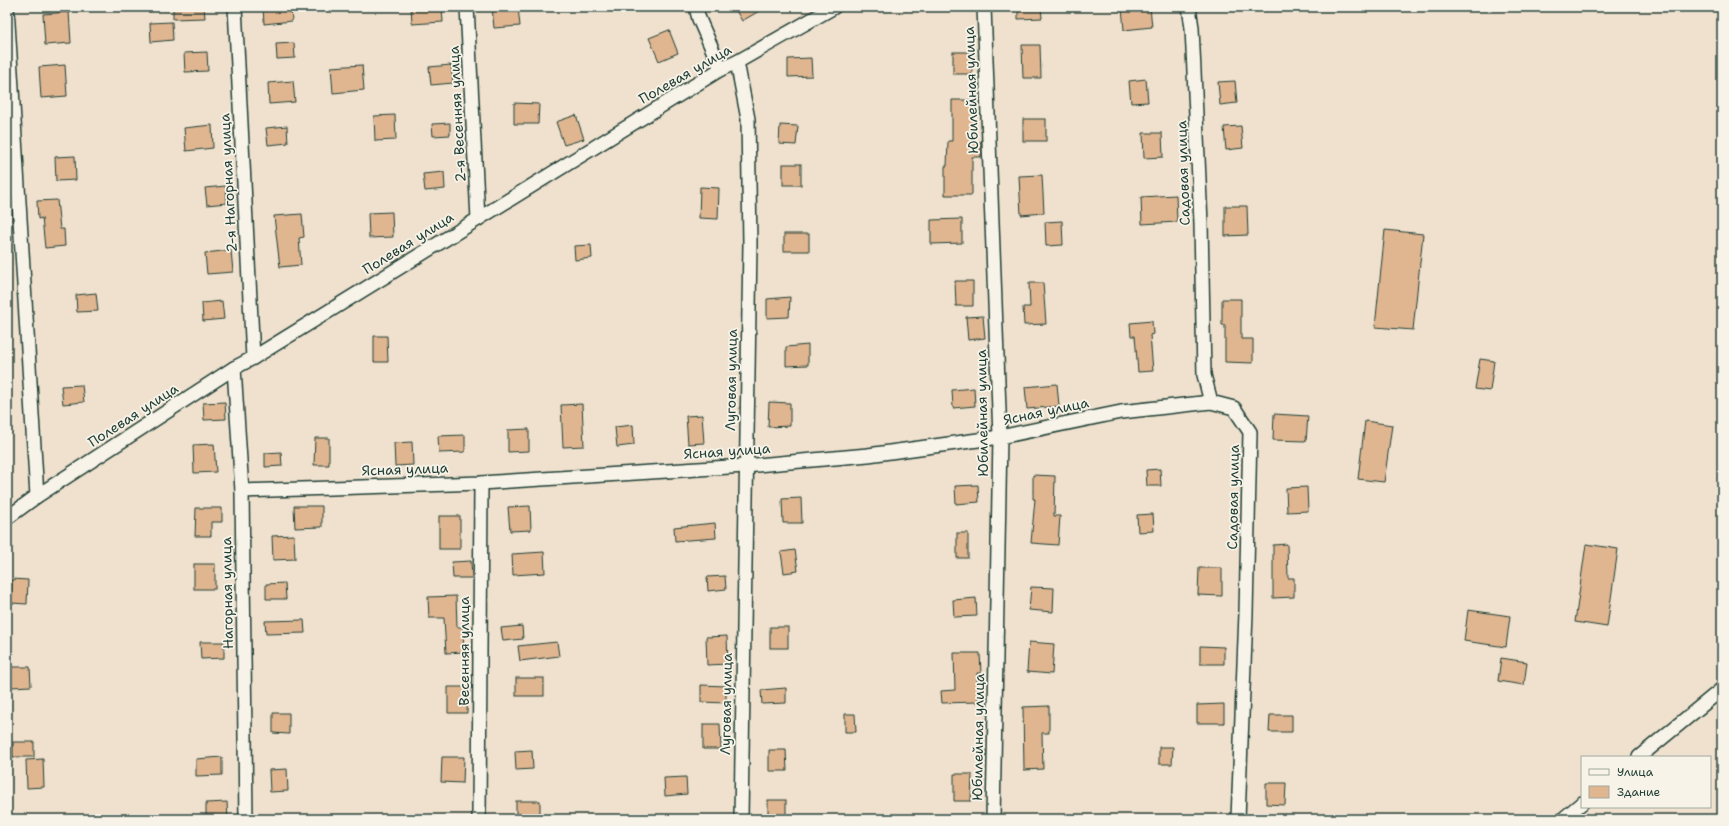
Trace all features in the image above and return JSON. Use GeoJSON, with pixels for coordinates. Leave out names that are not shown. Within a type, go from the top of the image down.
{"type":"FeatureCollection","features":[{"type":"Feature","properties":{"kind":"street"},"geometry":{"type":"LineString","coordinates":[[7,7],[37,496]]}},
{"type":"Feature","properties":{"kind":"street","name":"2-я Нагорная улица"},"geometry":{"type":"LineString","coordinates":[[235,7],[253,358]]}},
{"type":"Feature","properties":{"kind":"street","name":"2-я Весенняя улица"},"geometry":{"type":"LineString","coordinates":[[467,7],[478,219]]}},
{"type":"Feature","properties":{"kind":"street"},"geometry":{"type":"LineString","coordinates":[[696,7],[699,19],[720,69]]}},
{"type":"Feature","properties":{"kind":"street","name":"Полевая улица"},"geometry":{"type":"LineString","coordinates":[[7,518],[37,496],[234,368],[253,358],[720,69],[737,62],[834,7]]}},
{"type":"Feature","properties":{"kind":"street","name":"Юбилейная улица"},"geometry":{"type":"LineString","coordinates":[[984,7],[1000,437],[993,819]]}},
{"type":"Feature","properties":{"kind":"street","name":"Садовая улица"},"geometry":{"type":"LineString","coordinates":[[1189,7],[1192,28],[1201,215],[1204,375],[1211,402],[1234,408],[1250,432],[1246,613],[1238,819]]}},
{"type":"Feature","properties":{"kind":"street","name":"Луговая улица"},"geometry":{"type":"LineString","coordinates":[[737,62],[748,119],[750,244],[745,466],[741,819]]}},
{"type":"Feature","properties":{"kind":"street","name":"Нагорная улица"},"geometry":{"type":"LineString","coordinates":[[234,368],[242,490],[246,819]]}},
{"type":"Feature","properties":{"kind":"street","name":"Ясная улица"},"geometry":{"type":"LineString","coordinates":[[242,490],[481,483],[745,466],[868,455],[1000,437],[1121,412],[1211,402]]}},
{"type":"Feature","properties":{"kind":"street","name":"Весенняя улица"},"geometry":{"type":"LineString","coordinates":[[480,819],[481,483]]}},
{"type":"Feature","properties":{"kind":"street"},"geometry":{"type":"LineString","coordinates":[[1640,756],[1722,689]]}},
{"type":"Feature","properties":{"kind":"street"},"geometry":{"type":"LineString","coordinates":[[1563,819],[1581,805]]}},
{"type":"Feature","properties":{"kind":"building"},"geometry":{"type":"Polygon","coordinates":[[[173,7],[204,7],[205,18],[173,19],[173,7]]]}},
{"type":"Feature","properties":{"kind":"building"},"geometry":{"type":"Polygon","coordinates":[[[263,7],[291,7],[292,21],[264,24],[263,7]]]}},
{"type":"Feature","properties":{"kind":"building"},"geometry":{"type":"Polygon","coordinates":[[[411,7],[442,7],[443,22],[412,24],[411,7]]]}},
{"type":"Feature","properties":{"kind":"building"},"geometry":{"type":"Polygon","coordinates":[[[492,7],[518,7],[520,26],[494,28],[492,7]]]}},
{"type":"Feature","properties":{"kind":"building"},"geometry":{"type":"Polygon","coordinates":[[[734,7],[766,7],[742,21],[734,7]]]}},
{"type":"Feature","properties":{"kind":"building"},"geometry":{"type":"Polygon","coordinates":[[[1018,7],[1041,7],[1042,18],[1018,19],[1018,7]]]}},
{"type":"Feature","properties":{"kind":"building"},"geometry":{"type":"Polygon","coordinates":[[[1122,7],[1150,7],[1152,27],[1124,30],[1122,7]]]}},
{"type":"Feature","properties":{"kind":"building"},"geometry":{"type":"Polygon","coordinates":[[[69,12],[71,43],[45,45],[43,14],[69,12]]]}},
{"type":"Feature","properties":{"kind":"building"},"geometry":{"type":"Polygon","coordinates":[[[172,22],[173,40],[151,42],[150,23],[172,22]]]}},
{"type":"Feature","properties":{"kind":"building"},"geometry":{"type":"Polygon","coordinates":[[[669,30],[678,53],[659,61],[649,38],[669,30]]]}},
{"type":"Feature","properties":{"kind":"building"},"geometry":{"type":"Polygon","coordinates":[[[294,43],[295,58],[277,59],[276,44],[294,43]]]}},
{"type":"Feature","properties":{"kind":"building"},"geometry":{"type":"Polygon","coordinates":[[[1022,45],[1040,45],[1041,78],[1023,78],[1022,45]]]}},
{"type":"Feature","properties":{"kind":"building"},"geometry":{"type":"Polygon","coordinates":[[[207,52],[208,71],[185,72],[184,53],[207,52]]]}},
{"type":"Feature","properties":{"kind":"building"},"geometry":{"type":"Polygon","coordinates":[[[953,52],[972,52],[972,74],[953,74],[953,52]]]}},
{"type":"Feature","properties":{"kind":"building"},"geometry":{"type":"Polygon","coordinates":[[[811,58],[812,76],[788,77],[788,59],[811,58]]]}},
{"type":"Feature","properties":{"kind":"building"},"geometry":{"type":"Polygon","coordinates":[[[65,65],[67,96],[41,98],[39,67],[65,65]]]}},
{"type":"Feature","properties":{"kind":"building"},"geometry":{"type":"Polygon","coordinates":[[[362,65],[364,90],[333,93],[331,67],[362,65]]]}},
{"type":"Feature","properties":{"kind":"building"},"geometry":{"type":"Polygon","coordinates":[[[451,65],[453,83],[431,85],[429,67],[451,65]]]}},
{"type":"Feature","properties":{"kind":"building"},"geometry":{"type":"Polygon","coordinates":[[[1146,79],[1148,102],[1131,103],[1129,81],[1146,79]]]}},
{"type":"Feature","properties":{"kind":"building"},"geometry":{"type":"Polygon","coordinates":[[[293,81],[295,102],[269,104],[268,83],[293,81]]]}},
{"type":"Feature","properties":{"kind":"building"},"geometry":{"type":"Polygon","coordinates":[[[1235,81],[1237,103],[1220,105],[1218,82],[1235,81]]]}},
{"type":"Feature","properties":{"kind":"building"},"geometry":{"type":"Polygon","coordinates":[[[952,100],[974,100],[974,142],[981,142],[981,157],[972,157],[972,195],[945,195],[945,166],[947,166],[948,141],[952,141],[952,100]]]}},
{"type":"Feature","properties":{"kind":"building"},"geometry":{"type":"Polygon","coordinates":[[[514,103],[539,104],[538,124],[514,124],[514,103]]]}},
{"type":"Feature","properties":{"kind":"building"},"geometry":{"type":"Polygon","coordinates":[[[395,115],[396,140],[375,141],[374,116],[395,115]]]}},
{"type":"Feature","properties":{"kind":"building"},"geometry":{"type":"Polygon","coordinates":[[[576,115],[584,139],[564,145],[556,122],[576,115]]]}},
{"type":"Feature","properties":{"kind":"building"},"geometry":{"type":"Polygon","coordinates":[[[1023,119],[1046,119],[1046,141],[1023,141],[1023,119]]]}},
{"type":"Feature","properties":{"kind":"building"},"geometry":{"type":"Polygon","coordinates":[[[450,123],[450,135],[433,136],[432,124],[450,123]]]}},
{"type":"Feature","properties":{"kind":"building"},"geometry":{"type":"Polygon","coordinates":[[[212,125],[213,148],[186,151],[184,128],[212,125]]]}},
{"type":"Feature","properties":{"kind":"building"},"geometry":{"type":"Polygon","coordinates":[[[780,125],[798,126],[796,145],[779,144],[780,125]]]}},
{"type":"Feature","properties":{"kind":"building"},"geometry":{"type":"Polygon","coordinates":[[[287,126],[288,143],[268,145],[266,128],[287,126]]]}},
{"type":"Feature","properties":{"kind":"building"},"geometry":{"type":"Polygon","coordinates":[[[1241,126],[1243,148],[1226,150],[1224,127],[1241,126]]]}},
{"type":"Feature","properties":{"kind":"building"},"geometry":{"type":"Polygon","coordinates":[[[1143,133],[1162,133],[1163,157],[1144,158],[1143,133]]]}},
{"type":"Feature","properties":{"kind":"building"},"geometry":{"type":"Polygon","coordinates":[[[75,156],[76,180],[56,181],[55,157],[75,156]]]}},
{"type":"Feature","properties":{"kind":"building"},"geometry":{"type":"Polygon","coordinates":[[[783,164],[801,164],[801,185],[783,185],[783,164]]]}},
{"type":"Feature","properties":{"kind":"building"},"geometry":{"type":"Polygon","coordinates":[[[444,172],[445,189],[425,191],[423,174],[444,172]]]}},
{"type":"Feature","properties":{"kind":"building"},"geometry":{"type":"Polygon","coordinates":[[[1042,175],[1044,213],[1021,215],[1019,176],[1042,175]]]}},
{"type":"Feature","properties":{"kind":"building"},"geometry":{"type":"Polygon","coordinates":[[[226,186],[227,203],[207,205],[205,188],[226,186]]]}},
{"type":"Feature","properties":{"kind":"building"},"geometry":{"type":"Polygon","coordinates":[[[700,187],[719,188],[718,219],[699,218],[700,187]]]}},
{"type":"Feature","properties":{"kind":"building"},"geometry":{"type":"Polygon","coordinates":[[[1176,195],[1177,222],[1142,224],[1141,197],[1176,195]]]}},
{"type":"Feature","properties":{"kind":"building"},"geometry":{"type":"Polygon","coordinates":[[[57,200],[60,229],[64,229],[65,246],[45,248],[42,218],[38,219],[37,201],[57,200]]]}},
{"type":"Feature","properties":{"kind":"building"},"geometry":{"type":"Polygon","coordinates":[[[1225,206],[1247,206],[1248,235],[1225,236],[1225,206]]]}},
{"type":"Feature","properties":{"kind":"building"},"geometry":{"type":"Polygon","coordinates":[[[392,212],[393,237],[369,238],[368,213],[392,212]]]}},
{"type":"Feature","properties":{"kind":"building"},"geometry":{"type":"Polygon","coordinates":[[[302,214],[304,237],[299,238],[301,265],[280,267],[274,216],[302,214]]]}},
{"type":"Feature","properties":{"kind":"building"},"geometry":{"type":"Polygon","coordinates":[[[962,219],[962,243],[931,244],[931,220],[962,219]]]}},
{"type":"Feature","properties":{"kind":"building"},"geometry":{"type":"Polygon","coordinates":[[[1062,221],[1063,245],[1046,246],[1045,222],[1062,221]]]}},
{"type":"Feature","properties":{"kind":"building"},"geometry":{"type":"Polygon","coordinates":[[[1385,230],[1423,234],[1413,330],[1375,327],[1385,230]]]}},
{"type":"Feature","properties":{"kind":"building"},"geometry":{"type":"Polygon","coordinates":[[[784,234],[809,234],[809,251],[784,251],[784,234]]]}},
{"type":"Feature","properties":{"kind":"building"},"geometry":{"type":"Polygon","coordinates":[[[591,245],[592,258],[575,260],[574,246],[591,245]]]}},
{"type":"Feature","properties":{"kind":"building"},"geometry":{"type":"Polygon","coordinates":[[[231,250],[233,272],[207,274],[205,253],[231,250]]]}},
{"type":"Feature","properties":{"kind":"building"},"geometry":{"type":"Polygon","coordinates":[[[955,281],[973,281],[973,306],[956,306],[955,281]]]}},
{"type":"Feature","properties":{"kind":"building"},"geometry":{"type":"Polygon","coordinates":[[[1029,283],[1043,283],[1046,324],[1024,325],[1023,307],[1030,307],[1029,283]]]}},
{"type":"Feature","properties":{"kind":"building"},"geometry":{"type":"Polygon","coordinates":[[[96,293],[98,311],[77,312],[76,295],[96,293]]]}},
{"type":"Feature","properties":{"kind":"building"},"geometry":{"type":"Polygon","coordinates":[[[790,297],[789,317],[767,318],[767,299],[790,297]]]}},
{"type":"Feature","properties":{"kind":"building"},"geometry":{"type":"Polygon","coordinates":[[[1222,299],[1241,299],[1241,339],[1253,339],[1253,363],[1225,362],[1225,325],[1222,325],[1222,299]]]}},
{"type":"Feature","properties":{"kind":"building"},"geometry":{"type":"Polygon","coordinates":[[[222,301],[224,319],[203,321],[202,303],[222,301]]]}},
{"type":"Feature","properties":{"kind":"building"},"geometry":{"type":"Polygon","coordinates":[[[983,316],[985,338],[968,340],[966,317],[983,316]]]}},
{"type":"Feature","properties":{"kind":"building"},"geometry":{"type":"Polygon","coordinates":[[[1152,321],[1153,334],[1150,335],[1153,371],[1138,372],[1135,336],[1131,336],[1130,323],[1152,321]]]}},
{"type":"Feature","properties":{"kind":"building"},"geometry":{"type":"Polygon","coordinates":[[[374,336],[387,336],[388,362],[374,362],[374,336]]]}},
{"type":"Feature","properties":{"kind":"building"},"geometry":{"type":"Polygon","coordinates":[[[808,345],[808,365],[786,366],[786,347],[808,345]]]}},
{"type":"Feature","properties":{"kind":"building"},"geometry":{"type":"Polygon","coordinates":[[[1480,359],[1494,361],[1490,391],[1475,389],[1480,359]]]}},
{"type":"Feature","properties":{"kind":"building"},"geometry":{"type":"Polygon","coordinates":[[[1057,384],[1059,406],[1027,409],[1025,387],[1057,384]]]}},
{"type":"Feature","properties":{"kind":"building"},"geometry":{"type":"Polygon","coordinates":[[[82,385],[84,402],[63,404],[61,386],[82,385]]]}},
{"type":"Feature","properties":{"kind":"building"},"geometry":{"type":"Polygon","coordinates":[[[974,388],[975,406],[953,408],[952,390],[974,388]]]}},
{"type":"Feature","properties":{"kind":"building"},"geometry":{"type":"Polygon","coordinates":[[[225,402],[226,419],[204,420],[203,403],[225,402]]]}},
{"type":"Feature","properties":{"kind":"building"},"geometry":{"type":"Polygon","coordinates":[[[769,402],[790,403],[790,426],[768,427],[769,402]]]}},
{"type":"Feature","properties":{"kind":"building"},"geometry":{"type":"Polygon","coordinates":[[[582,404],[584,446],[563,447],[561,405],[582,404]]]}},
{"type":"Feature","properties":{"kind":"building"},"geometry":{"type":"Polygon","coordinates":[[[1274,414],[1308,416],[1306,441],[1273,440],[1274,414]]]}},
{"type":"Feature","properties":{"kind":"building"},"geometry":{"type":"Polygon","coordinates":[[[702,415],[704,443],[688,444],[686,416],[702,415]]]}},
{"type":"Feature","properties":{"kind":"building"},"geometry":{"type":"Polygon","coordinates":[[[1365,421],[1392,425],[1384,482],[1358,479],[1365,421]]]}},
{"type":"Feature","properties":{"kind":"building"},"geometry":{"type":"Polygon","coordinates":[[[633,425],[634,445],[617,447],[615,427],[633,425]]]}},
{"type":"Feature","properties":{"kind":"building"},"geometry":{"type":"Polygon","coordinates":[[[529,429],[529,451],[508,452],[508,430],[529,429]]]}},
{"type":"Feature","properties":{"kind":"building"},"geometry":{"type":"Polygon","coordinates":[[[465,435],[465,452],[439,453],[438,436],[465,435]]]}},
{"type":"Feature","properties":{"kind":"building"},"geometry":{"type":"Polygon","coordinates":[[[315,438],[329,438],[329,465],[314,465],[315,438]]]}},
{"type":"Feature","properties":{"kind":"building"},"geometry":{"type":"Polygon","coordinates":[[[412,442],[413,465],[395,466],[394,443],[412,442]]]}},
{"type":"Feature","properties":{"kind":"building"},"geometry":{"type":"Polygon","coordinates":[[[214,444],[216,472],[194,473],[193,445],[214,444]]]}},
{"type":"Feature","properties":{"kind":"building"},"geometry":{"type":"Polygon","coordinates":[[[281,452],[282,466],[265,467],[265,453],[281,452]]]}},
{"type":"Feature","properties":{"kind":"building"},"geometry":{"type":"Polygon","coordinates":[[[1160,469],[1161,486],[1147,486],[1146,470],[1160,469]]]}},
{"type":"Feature","properties":{"kind":"building"},"geometry":{"type":"Polygon","coordinates":[[[1033,475],[1055,476],[1054,516],[1060,516],[1058,545],[1031,543],[1035,499],[1033,499],[1033,475]]]}},
{"type":"Feature","properties":{"kind":"building"},"geometry":{"type":"Polygon","coordinates":[[[978,485],[979,502],[956,504],[955,486],[978,485]]]}},
{"type":"Feature","properties":{"kind":"building"},"geometry":{"type":"Polygon","coordinates":[[[1307,487],[1308,511],[1287,512],[1286,488],[1307,487]]]}},
{"type":"Feature","properties":{"kind":"building"},"geometry":{"type":"Polygon","coordinates":[[[801,498],[802,523],[783,523],[782,499],[801,498]]]}},
{"type":"Feature","properties":{"kind":"building"},"geometry":{"type":"Polygon","coordinates":[[[294,506],[322,506],[322,527],[295,528],[294,506]]]}},
{"type":"Feature","properties":{"kind":"building"},"geometry":{"type":"Polygon","coordinates":[[[530,506],[531,530],[510,531],[508,507],[530,506]]]}},
{"type":"Feature","properties":{"kind":"building"},"geometry":{"type":"Polygon","coordinates":[[[196,508],[222,508],[222,522],[211,522],[211,536],[195,536],[196,508]]]}},
{"type":"Feature","properties":{"kind":"building"},"geometry":{"type":"Polygon","coordinates":[[[1153,514],[1154,531],[1138,532],[1137,515],[1153,514]]]}},
{"type":"Feature","properties":{"kind":"building"},"geometry":{"type":"Polygon","coordinates":[[[439,516],[460,516],[460,549],[439,549],[439,516]]]}},
{"type":"Feature","properties":{"kind":"building"},"geometry":{"type":"Polygon","coordinates":[[[715,523],[716,538],[675,541],[674,527],[715,523]]]}},
{"type":"Feature","properties":{"kind":"building"},"geometry":{"type":"Polygon","coordinates":[[[957,533],[968,533],[968,558],[957,558],[957,533]]]}},
{"type":"Feature","properties":{"kind":"building"},"geometry":{"type":"Polygon","coordinates":[[[294,535],[295,559],[273,560],[272,536],[294,535]]]}},
{"type":"Feature","properties":{"kind":"building"},"geometry":{"type":"Polygon","coordinates":[[[1287,544],[1288,578],[1294,578],[1294,597],[1273,598],[1273,545],[1287,544]]]}},
{"type":"Feature","properties":{"kind":"building"},"geometry":{"type":"Polygon","coordinates":[[[1586,544],[1618,549],[1607,627],[1575,622],[1586,544]]]}},
{"type":"Feature","properties":{"kind":"building"},"geometry":{"type":"Polygon","coordinates":[[[795,550],[798,571],[784,573],[781,552],[795,550]]]}},
{"type":"Feature","properties":{"kind":"building"},"geometry":{"type":"Polygon","coordinates":[[[544,552],[545,573],[513,575],[512,554],[544,552]]]}},
{"type":"Feature","properties":{"kind":"building"},"geometry":{"type":"Polygon","coordinates":[[[471,561],[472,578],[453,578],[452,562],[471,561]]]}},
{"type":"Feature","properties":{"kind":"building"},"geometry":{"type":"Polygon","coordinates":[[[194,564],[215,564],[215,589],[194,589],[194,564]]]}},
{"type":"Feature","properties":{"kind":"building"},"geometry":{"type":"Polygon","coordinates":[[[1199,568],[1222,568],[1222,596],[1198,595],[1199,568]]]}},
{"type":"Feature","properties":{"kind":"building"},"geometry":{"type":"Polygon","coordinates":[[[725,576],[726,589],[708,591],[707,577],[725,576]]]}},
{"type":"Feature","properties":{"kind":"building"},"geometry":{"type":"Polygon","coordinates":[[[12,579],[28,580],[27,604],[11,603],[12,579]]]}},
{"type":"Feature","properties":{"kind":"building"},"geometry":{"type":"Polygon","coordinates":[[[285,583],[286,599],[266,599],[266,584],[285,583]]]}},
{"type":"Feature","properties":{"kind":"building"},"geometry":{"type":"Polygon","coordinates":[[[1031,587],[1054,588],[1053,612],[1029,610],[1031,587]]]}},
{"type":"Feature","properties":{"kind":"building"},"geometry":{"type":"Polygon","coordinates":[[[456,596],[457,627],[463,627],[464,652],[446,653],[444,618],[429,618],[428,597],[456,596]]]}},
{"type":"Feature","properties":{"kind":"building"},"geometry":{"type":"Polygon","coordinates":[[[976,598],[977,616],[954,617],[953,600],[976,598]]]}},
{"type":"Feature","properties":{"kind":"building"},"geometry":{"type":"Polygon","coordinates":[[[1468,610],[1510,616],[1506,647],[1464,641],[1468,610]]]}},
{"type":"Feature","properties":{"kind":"building"},"geometry":{"type":"Polygon","coordinates":[[[304,620],[305,633],[266,634],[265,621],[304,620]]]}},
{"type":"Feature","properties":{"kind":"building"},"geometry":{"type":"Polygon","coordinates":[[[522,626],[523,639],[503,641],[501,628],[522,626]]]}},
{"type":"Feature","properties":{"kind":"building"},"geometry":{"type":"Polygon","coordinates":[[[770,627],[788,627],[788,648],[770,648],[770,627]]]}},
{"type":"Feature","properties":{"kind":"building"},"geometry":{"type":"Polygon","coordinates":[[[727,636],[728,664],[707,665],[706,637],[727,636]]]}},
{"type":"Feature","properties":{"kind":"building"},"geometry":{"type":"Polygon","coordinates":[[[200,642],[224,642],[224,658],[201,659],[200,642]]]}},
{"type":"Feature","properties":{"kind":"building"},"geometry":{"type":"Polygon","coordinates":[[[557,642],[559,656],[520,661],[518,646],[557,642]]]}},
{"type":"Feature","properties":{"kind":"building"},"geometry":{"type":"Polygon","coordinates":[[[1029,642],[1054,644],[1052,674],[1027,672],[1029,642]]]}},
{"type":"Feature","properties":{"kind":"building"},"geometry":{"type":"Polygon","coordinates":[[[1200,646],[1224,647],[1224,664],[1200,664],[1200,646]]]}},
{"type":"Feature","properties":{"kind":"building"},"geometry":{"type":"Polygon","coordinates":[[[954,653],[980,653],[981,673],[977,673],[978,702],[942,703],[941,691],[955,690],[954,653]]]}},
{"type":"Feature","properties":{"kind":"building"},"geometry":{"type":"Polygon","coordinates":[[[1501,658],[1527,662],[1524,685],[1498,681],[1501,658]]]}},
{"type":"Feature","properties":{"kind":"building"},"geometry":{"type":"Polygon","coordinates":[[[10,667],[30,667],[31,686],[11,687],[10,667]]]}},
{"type":"Feature","properties":{"kind":"building"},"geometry":{"type":"Polygon","coordinates":[[[516,678],[544,678],[544,696],[516,696],[516,678]]]}},
{"type":"Feature","properties":{"kind":"building"},"geometry":{"type":"Polygon","coordinates":[[[701,685],[726,686],[726,703],[701,702],[701,685]]]}},
{"type":"Feature","properties":{"kind":"building"},"geometry":{"type":"Polygon","coordinates":[[[448,687],[468,687],[467,713],[448,713],[448,687]]]}},
{"type":"Feature","properties":{"kind":"building"},"geometry":{"type":"Polygon","coordinates":[[[786,688],[786,703],[762,704],[761,690],[786,688]]]}},
{"type":"Feature","properties":{"kind":"building"},"geometry":{"type":"Polygon","coordinates":[[[1224,704],[1224,723],[1197,723],[1197,705],[1224,704]]]}},
{"type":"Feature","properties":{"kind":"building"},"geometry":{"type":"Polygon","coordinates":[[[1049,706],[1049,733],[1042,733],[1043,769],[1024,770],[1023,707],[1049,706]]]}},
{"type":"Feature","properties":{"kind":"building"},"geometry":{"type":"Polygon","coordinates":[[[273,713],[289,713],[289,734],[273,733],[273,713]]]}},
{"type":"Feature","properties":{"kind":"building"},"geometry":{"type":"Polygon","coordinates":[[[845,714],[855,714],[856,732],[845,732],[845,714]]]}},
{"type":"Feature","properties":{"kind":"building"},"geometry":{"type":"Polygon","coordinates":[[[1270,715],[1292,715],[1292,732],[1269,732],[1270,715]]]}},
{"type":"Feature","properties":{"kind":"building"},"geometry":{"type":"Polygon","coordinates":[[[703,724],[720,724],[721,749],[703,749],[703,724]]]}},
{"type":"Feature","properties":{"kind":"building"},"geometry":{"type":"Polygon","coordinates":[[[13,742],[34,742],[34,757],[13,757],[13,742]]]}},
{"type":"Feature","properties":{"kind":"building"},"geometry":{"type":"Polygon","coordinates":[[[1159,747],[1173,747],[1172,764],[1159,764],[1159,747]]]}},
{"type":"Feature","properties":{"kind":"building"},"geometry":{"type":"Polygon","coordinates":[[[532,750],[533,769],[516,770],[515,751],[532,750]]]}},
{"type":"Feature","properties":{"kind":"building"},"geometry":{"type":"Polygon","coordinates":[[[769,750],[786,750],[787,771],[769,771],[769,750]]]}},
{"type":"Feature","properties":{"kind":"building"},"geometry":{"type":"Polygon","coordinates":[[[222,757],[222,775],[196,776],[196,759],[222,757]]]}},
{"type":"Feature","properties":{"kind":"building"},"geometry":{"type":"Polygon","coordinates":[[[442,757],[464,757],[463,783],[441,782],[442,757]]]}},
{"type":"Feature","properties":{"kind":"building"},"geometry":{"type":"Polygon","coordinates":[[[43,759],[44,787],[27,788],[26,760],[43,759]]]}},
{"type":"Feature","properties":{"kind":"building"},"geometry":{"type":"Polygon","coordinates":[[[287,769],[288,791],[270,792],[269,770],[287,769]]]}},
{"type":"Feature","properties":{"kind":"building"},"geometry":{"type":"Polygon","coordinates":[[[954,774],[972,774],[971,801],[954,801],[954,774]]]}},
{"type":"Feature","properties":{"kind":"building"},"geometry":{"type":"Polygon","coordinates":[[[686,777],[687,794],[665,796],[664,778],[686,777]]]}},
{"type":"Feature","properties":{"kind":"building"},"geometry":{"type":"Polygon","coordinates":[[[1266,783],[1286,783],[1285,805],[1266,804],[1266,783]]]}},
{"type":"Feature","properties":{"kind":"building"},"geometry":{"type":"Polygon","coordinates":[[[768,800],[786,800],[786,819],[768,819],[768,800]]]}},
{"type":"Feature","properties":{"kind":"building"},"geometry":{"type":"Polygon","coordinates":[[[516,801],[540,801],[540,819],[516,819],[516,801]]]}},
{"type":"Feature","properties":{"kind":"building"},"geometry":{"type":"Polygon","coordinates":[[[227,802],[228,819],[206,819],[206,803],[227,802]]]}}]}
